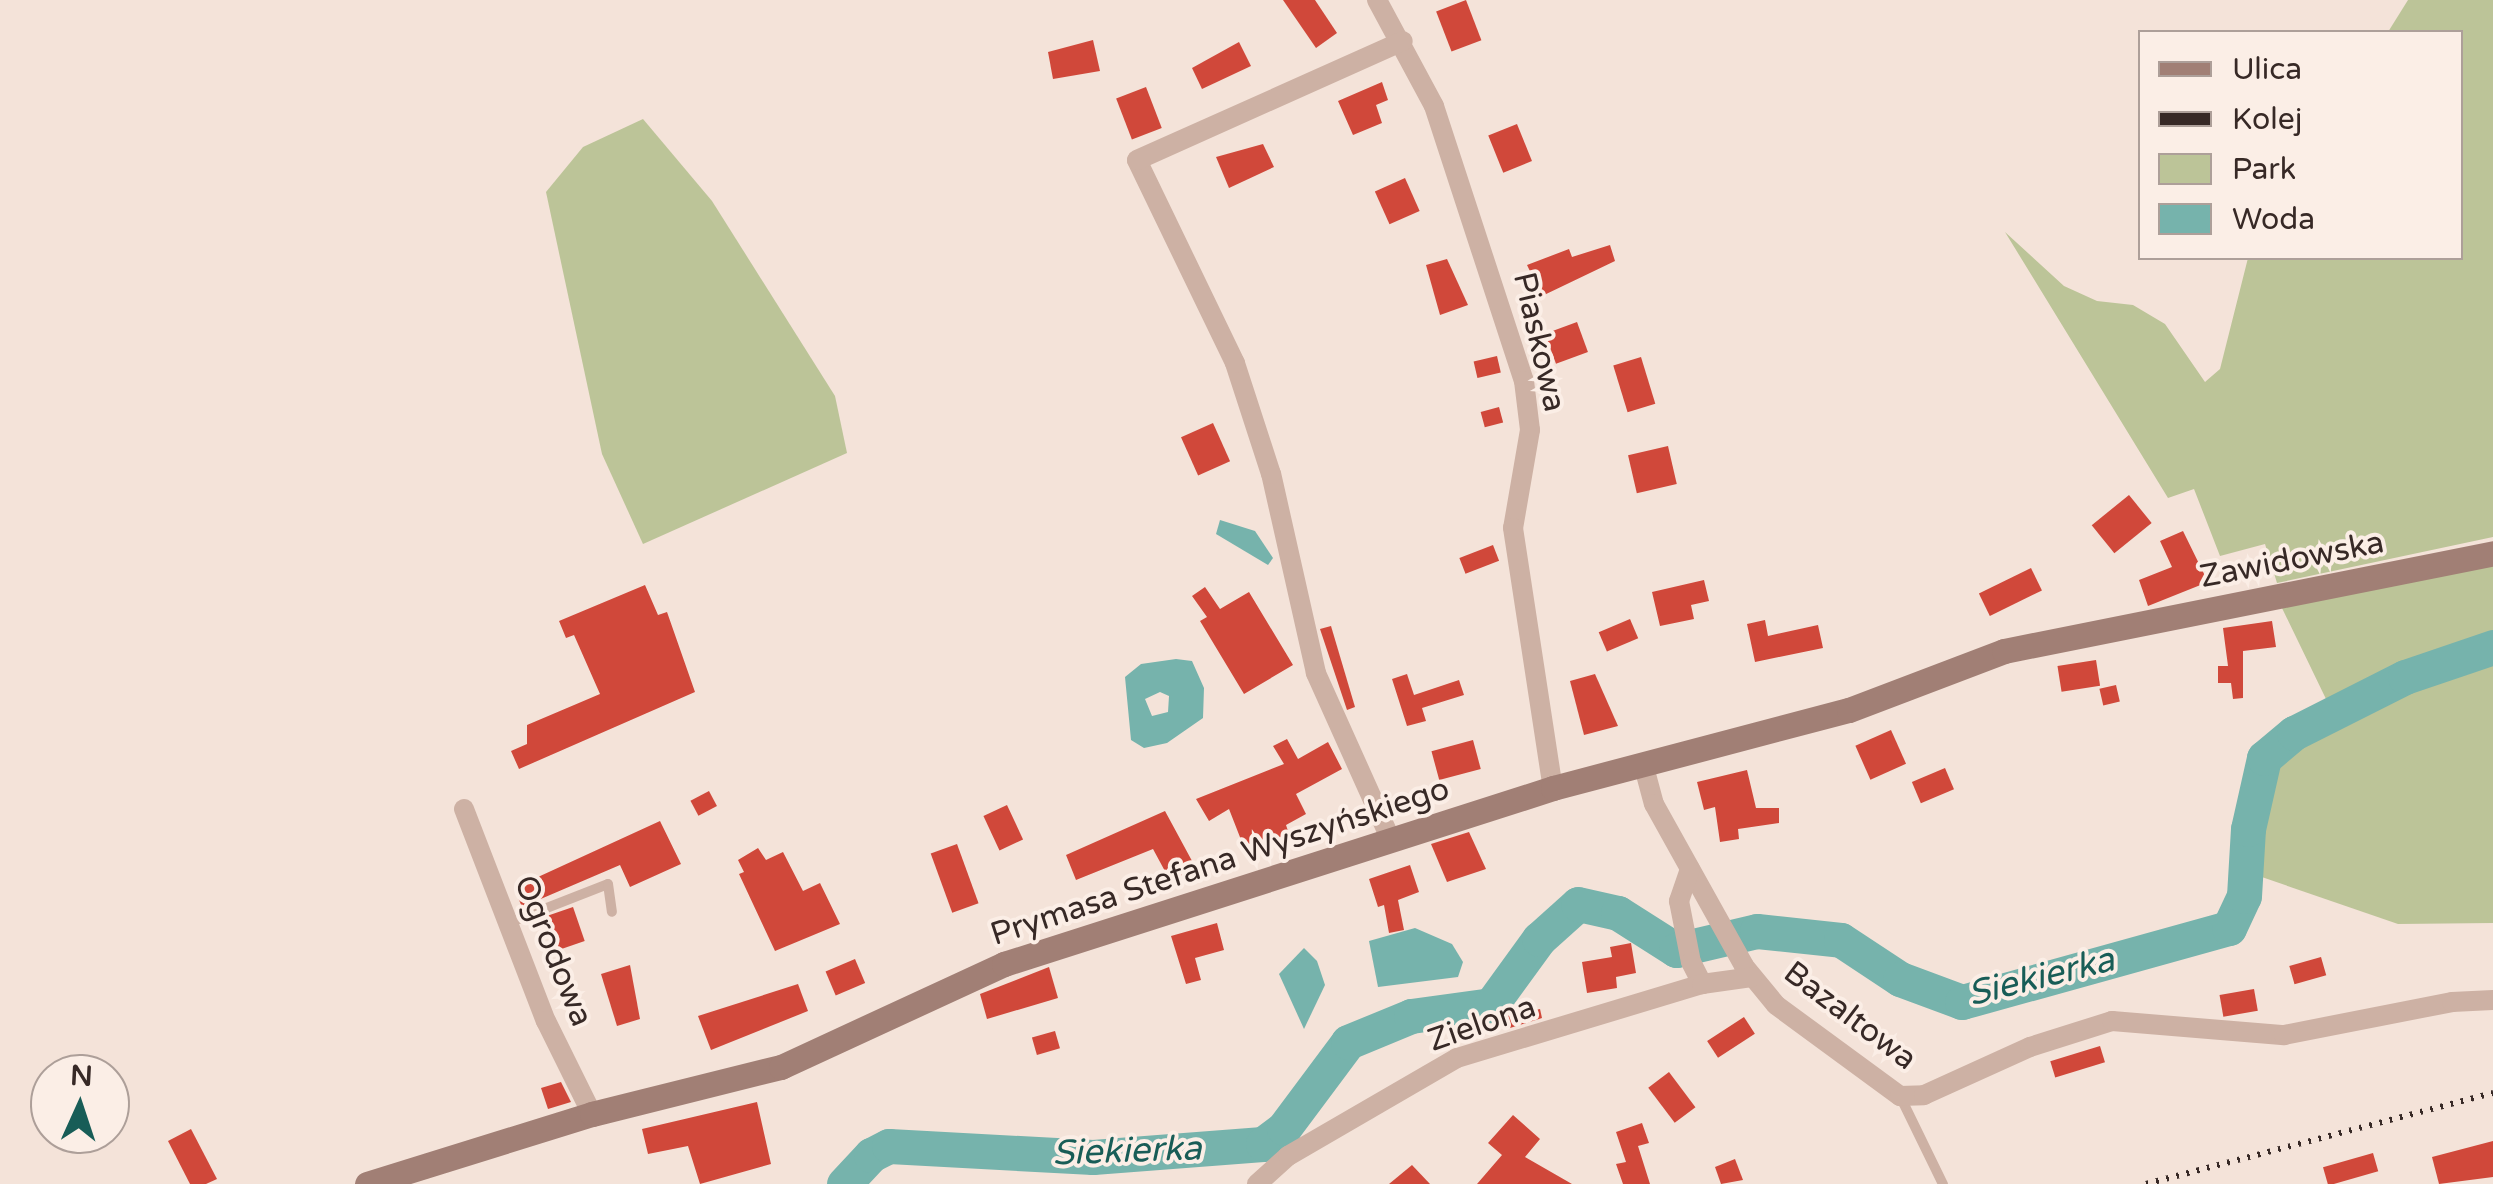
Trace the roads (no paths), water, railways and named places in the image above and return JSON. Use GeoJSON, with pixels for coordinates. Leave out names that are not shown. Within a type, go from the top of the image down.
{"type":"FeatureCollection","features":[{"type":"Feature","properties":{"kind":"main road","name":"Zawidowska"},"geometry":{"type":"LineString","coordinates":[[2104,630],[2493,553]]}},
{"type":"Feature","properties":{"kind":"main road","name":"Prymasa Stefana Wyszyńskiego"},"geometry":{"type":"LineString","coordinates":[[367,1184],[592,1114],[781,1067],[1004,964],[1390,838],[1553,788],[1849,710],[2004,651],[2104,630]]}},
{"type":"Feature","properties":{"kind":"street","name":"Piaskowa"},"geometry":{"type":"LineString","coordinates":[[1377,0],[1403,41],[1464,184],[1524,381],[1530,430],[1512,528],[1553,788]]}},
{"type":"Feature","properties":{"kind":"street"},"geometry":{"type":"LineString","coordinates":[[1390,838],[1316,673],[1271,474],[1235,362],[1137,160],[1403,41]]}},
{"type":"Feature","properties":{"kind":"street","name":"Bazaltowa"},"geometry":{"type":"LineString","coordinates":[[1644,767],[1654,804],[1748,972],[1776,1005],[1900,1096],[1924,1095],[2030,1047],[2112,1021],[2284,1036],[2452,1002],[2493,1000]]}},
{"type":"Feature","properties":{"kind":"street","name":"Ogrodowa"},"geometry":{"type":"LineString","coordinates":[[464,809],[508,923],[592,1114]]}},
{"type":"Feature","properties":{"kind":"street"},"geometry":{"type":"LineString","coordinates":[[1690,869],[1681,888],[1682,924],[1690,962],[1702,984]]}},
{"type":"Feature","properties":{"kind":"street","name":"Zielona"},"geometry":{"type":"LineString","coordinates":[[1257,1184],[1288,1156],[1457,1058],[1748,972]]}},
{"type":"Feature","properties":{"kind":"lane"},"geometry":{"type":"LineString","coordinates":[[508,923],[608,884],[612,912]]}},
{"type":"Feature","properties":{"kind":"lane"},"geometry":{"type":"LineString","coordinates":[[1900,1096],[1943,1184]]}},
{"type":"Feature","properties":{"kind":"water"},"geometry":{"type":"Polygon","coordinates":[[[1220,520],[1255,531],[1273,558],[1268,565],[1216,534],[1220,520]]]}},
{"type":"Feature","properties":{"kind":"water"},"geometry":{"type":"Polygon","coordinates":[[[1192,661],[1204,688],[1203,718],[1167,743],[1144,748],[1131,740],[1125,677],[1141,664],[1192,661]],[[1160,692],[1145,699],[1152,716],[1168,712],[1169,696],[1160,692]]]}},
{"type":"Feature","properties":{"kind":"water"},"geometry":{"type":"Polygon","coordinates":[[[1415,928],[1452,944],[1463,962],[1458,977],[1378,987],[1369,941],[1415,928]]]}},
{"type":"Feature","properties":{"kind":"water"},"geometry":{"type":"Polygon","coordinates":[[[1304,948],[1317,961],[1325,985],[1304,1029],[1279,974],[1304,948]]]}},
{"type":"Feature","properties":{"kind":"waterway","name":"Siekierka"},"geometry":{"type":"LineString","coordinates":[[844,1184],[871,1155],[889,1146],[1093,1157],[1263,1144],[1284,1128],[1348,1042],[1411,1016],[1491,1005],[1539,939],[1578,904],[1618,913],[1676,950],[1757,931],[1841,940],[1900,979],[1962,1002],[2229,928],[2244,896],[2248,829],[2264,758],[2294,733],[2405,677],[2493,647]]}},
{"type":"Feature","properties":{"kind":"railway"},"geometry":{"type":"LineString","coordinates":[[2146,1184],[2493,1093]]}}]}
